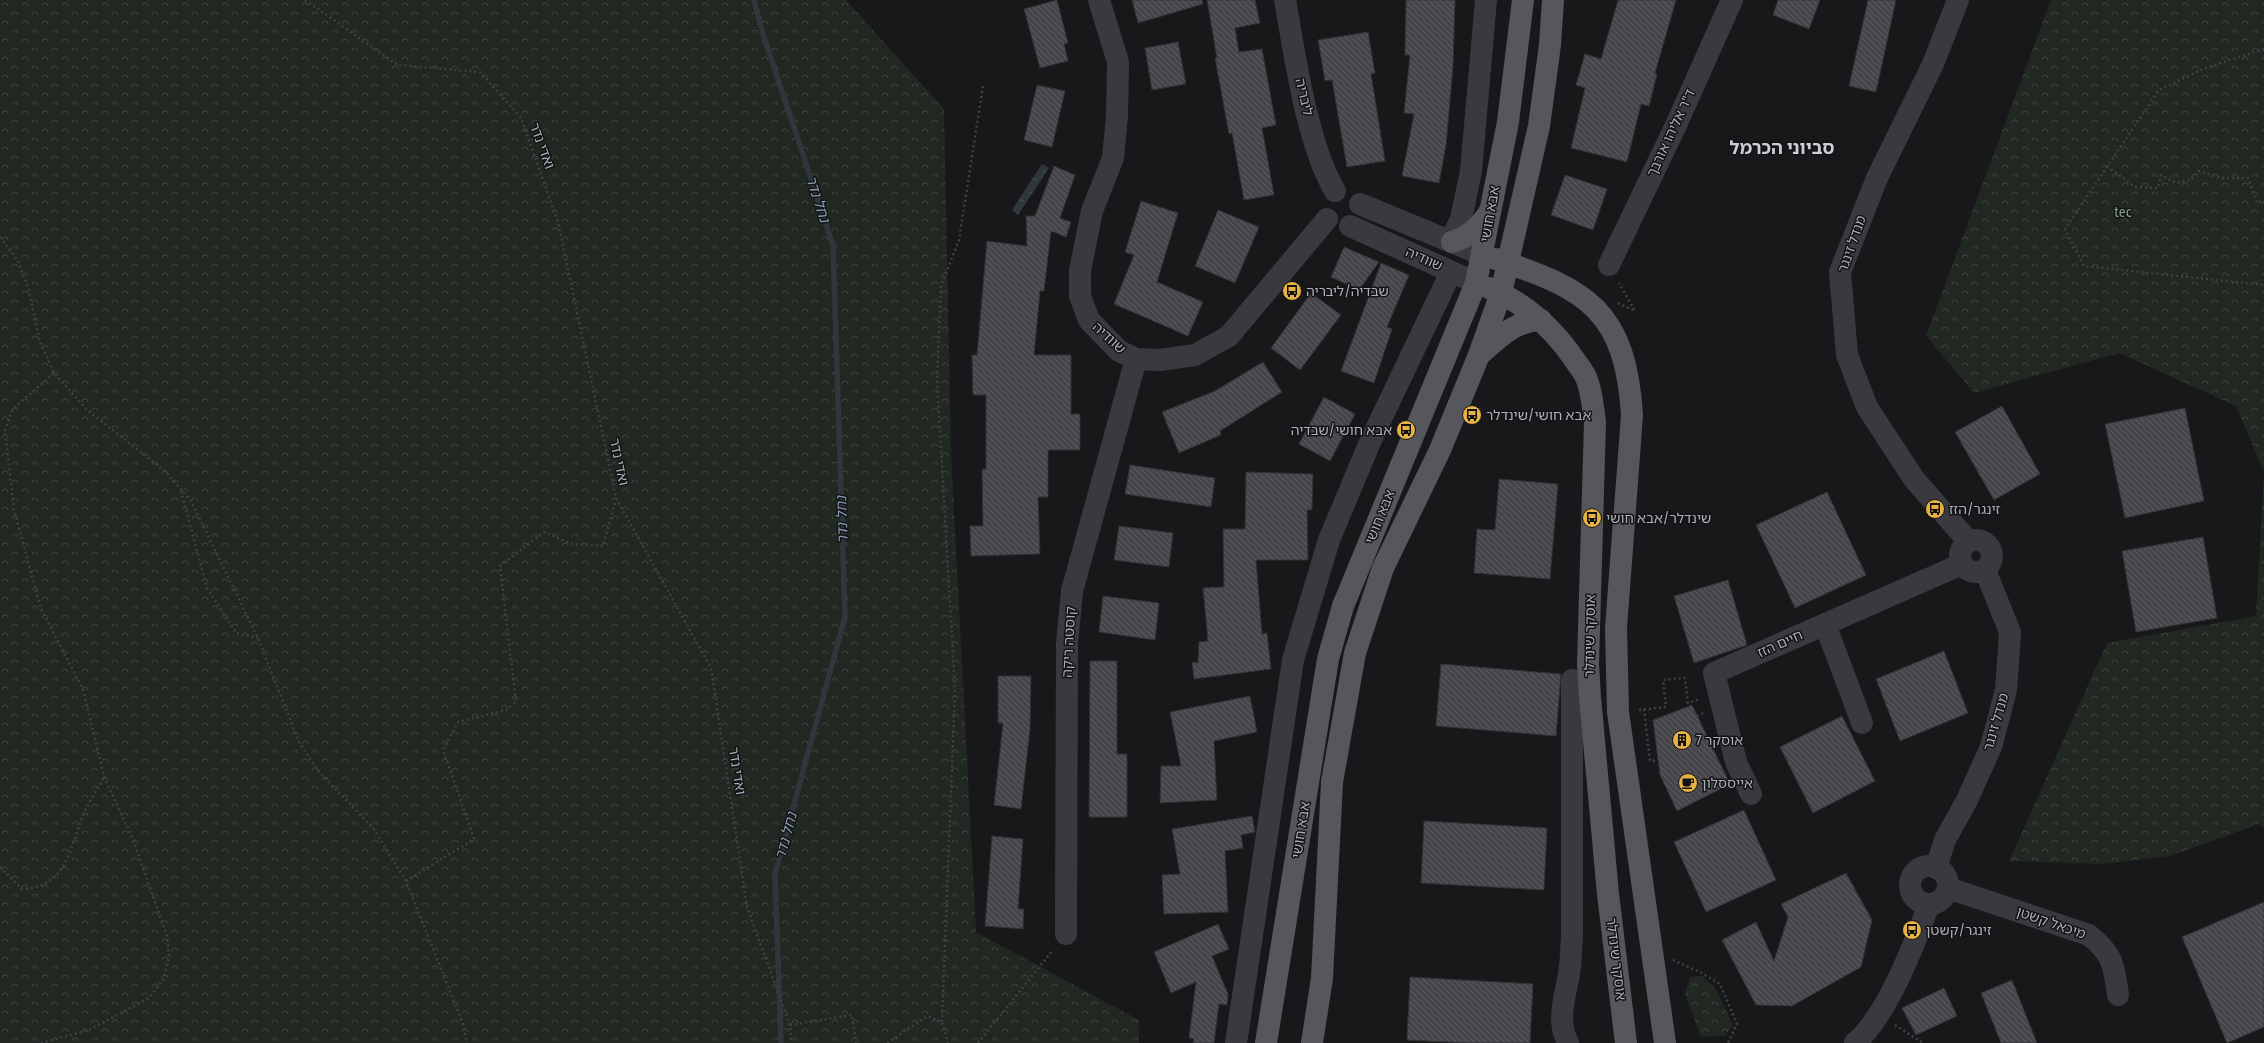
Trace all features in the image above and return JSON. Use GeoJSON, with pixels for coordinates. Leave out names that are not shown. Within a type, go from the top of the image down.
{"type":"FeatureCollection","features":[{"type":"Feature","properties":{"kind":"main road","name":"אבא חושי"},"geometry":{"type":"LineString","coordinates":[[1266,1043],[1328,658],[1341,613],[1476,283],[1483,255],[1515,75],[1523,0]]}},
{"type":"Feature","properties":{"kind":"main road","name":"אבא חושי"},"geometry":{"type":"LineString","coordinates":[[1312,1043],[1322,978],[1332,782],[1355,653],[1383,568],[1440,450],[1479,355],[1501,293],[1509,264],[1538,126],[1550,45],[1553,0]]}},
{"type":"Feature","properties":{"kind":"main road"},"geometry":{"type":"LineString","coordinates":[[1449,241],[1467,236],[1476,229],[1491,208]]}},
{"type":"Feature","properties":{"kind":"main road","name":"אוסקר שינדלר"},"geometry":{"type":"LineString","coordinates":[[1518,223],[1521,242],[1527,254],[1545,276]]}},
{"type":"Feature","properties":{"kind":"main road","name":"אוסקר שינדלר"},"geometry":{"type":"LineString","coordinates":[[1483,255],[1545,276],[1595,306],[1608,323],[1619,344],[1630,388],[1632,415],[1616,628],[1618,712],[1653,951],[1663,1033]]}},
{"type":"Feature","properties":{"kind":"main road","name":"אוסקר שינדלר"},"geometry":{"type":"LineString","coordinates":[[1476,283],[1501,293],[1541,320],[1554,333],[1587,378],[1595,422],[1588,664],[1608,894],[1626,1043]]}},
{"type":"Feature","properties":{"kind":"main road"},"geometry":{"type":"LineString","coordinates":[[1479,355],[1512,328],[1523,322],[1541,320]]}},
{"type":"Feature","properties":{"kind":"main road"},"geometry":{"type":"LineString","coordinates":[[1663,1033],[1680,1043]]}},
{"type":"Feature","properties":{"kind":"street","name":"שוודיה"},"geometry":{"type":"LineString","coordinates":[[1099,0],[1118,62],[1117,116],[1112,158],[1092,211],[1080,270],[1080,296],[1089,320],[1119,351],[1136,359],[1160,360],[1195,355],[1229,336],[1327,219],[1337,226],[1350,226],[1476,283]]}},
{"type":"Feature","properties":{"kind":"street","name":"ליבריה"},"geometry":{"type":"LineString","coordinates":[[1285,0],[1309,117],[1324,173],[1335,191]]}},
{"type":"Feature","properties":{"kind":"street","name":"אבא חושי"},"geometry":{"type":"LineString","coordinates":[[1449,241],[1461,219],[1471,170],[1486,0]]}},
{"type":"Feature","properties":{"kind":"street","name":"ד\"ר אליהו אורבך"},"geometry":{"type":"LineString","coordinates":[[1609,265],[1676,125],[1732,0]]}},
{"type":"Feature","properties":{"kind":"street","name":"מנדל זינגר"},"geometry":{"type":"LineString","coordinates":[[1958,0],[1933,64],[1877,178],[1840,272],[1846,355],[1867,407],[1914,479],[1969,542]]}},
{"type":"Feature","properties":{"kind":"street","name":"שוודיה"},"geometry":{"type":"LineString","coordinates":[[1335,191],[1342,190],[1354,194],[1360,204],[1483,255]]}},
{"type":"Feature","properties":{"kind":"street"},"geometry":{"type":"LineString","coordinates":[[1327,219],[1324,203],[1335,191]]}},
{"type":"Feature","properties":{"kind":"street"},"geometry":{"type":"LineString","coordinates":[[1350,226],[1360,215],[1360,204]]}},
{"type":"Feature","properties":{"kind":"street"},"geometry":{"type":"LineString","coordinates":[[1236,1043],[1293,660],[1328,540],[1370,442],[1450,272]]}},
{"type":"Feature","properties":{"kind":"street","name":"קוסטה ריקה"},"geometry":{"type":"LineString","coordinates":[[1066,934],[1067,643],[1072,591],[1136,359]]}},
{"type":"Feature","properties":{"kind":"street"},"geometry":{"type":"LineString","coordinates":[[1979,540],[1984,542],[1991,551],[1991,561],[1985,570],[1975,572],[1965,568],[1962,564],[1960,554],[1961,549],[1969,542],[1979,540]]}},
{"type":"Feature","properties":{"kind":"street","name":"חיים הזז"},"geometry":{"type":"LineString","coordinates":[[1714,673],[1962,564]]}},
{"type":"Feature","properties":{"kind":"street","name":"מנדל זינגר"},"geometry":{"type":"LineString","coordinates":[[1936,868],[1945,840],[1967,800],[1991,747],[2006,690],[2010,632],[1985,570]]}},
{"type":"Feature","properties":{"kind":"street"},"geometry":{"type":"LineString","coordinates":[[1825,624],[1862,723]]}},
{"type":"Feature","properties":{"kind":"street"},"geometry":{"type":"LineString","coordinates":[[1714,673],[1736,762],[1750,794]]}},
{"type":"Feature","properties":{"kind":"street"},"geometry":{"type":"LineString","coordinates":[[1568,1043],[1562,1032],[1561,1019],[1570,967],[1572,938],[1572,680]]}},
{"type":"Feature","properties":{"kind":"street"},"geometry":{"type":"LineString","coordinates":[[1924,866],[1936,868],[1944,874],[1948,888],[1947,893],[1939,902],[1929,904],[1917,900],[1913,896],[1910,884],[1911,878],[1924,866]]}},
{"type":"Feature","properties":{"kind":"street","name":"מיכאל קשטן"},"geometry":{"type":"LineString","coordinates":[[1948,888],[2088,935],[2104,948],[2114,968],[2118,995]]}},
{"type":"Feature","properties":{"kind":"street"},"geometry":{"type":"LineString","coordinates":[[1855,1043],[1864,1035],[1882,1007],[1914,947],[1929,904]]}},
{"type":"Feature","properties":{"kind":"path","name":"ואדי נדר"},"geometry":{"type":"LineString","coordinates":[[305,0],[398,65],[480,72],[521,118],[558,222],[616,498],[712,668],[747,907],[790,1025],[791,1043]]}},
{"type":"Feature","properties":{"kind":"path"},"geometry":{"type":"LineString","coordinates":[[2264,49],[2205,68],[2159,90],[2065,228],[2084,266],[2264,286]]}},
{"type":"Feature","properties":{"kind":"path"},"geometry":{"type":"LineString","coordinates":[[948,1043],[942,1022],[955,690],[937,380],[941,286],[959,240],[983,86]]}},
{"type":"Feature","properties":{"kind":"path"},"geometry":{"type":"LineString","coordinates":[[2107,166],[2135,187],[2158,188],[2161,175],[2176,182],[2191,180],[2198,171],[2222,178],[2248,178],[2257,203],[2264,200]]}},
{"type":"Feature","properties":{"kind":"path"},"geometry":{"type":"LineString","coordinates":[[0,237],[18,261],[29,290],[40,342],[54,373],[86,410],[166,472],[191,501],[258,638],[299,742],[318,772],[373,828],[406,880],[462,1024],[467,1043]]}},
{"type":"Feature","properties":{"kind":"path"},"geometry":{"type":"LineString","coordinates":[[41,1043],[89,1030],[149,998],[163,980],[169,958],[167,936],[133,839],[104,777],[83,689],[41,609],[14,510],[5,430],[13,409],[54,373]]}},
{"type":"Feature","properties":{"kind":"path"},"geometry":{"type":"LineString","coordinates":[[181,489],[207,588],[236,633],[258,638]]}},
{"type":"Feature","properties":{"kind":"path"},"geometry":{"type":"LineString","coordinates":[[406,880],[474,838],[443,750],[458,722],[506,710],[516,702],[500,566],[544,532],[572,544],[603,546],[616,498]]}},
{"type":"Feature","properties":{"kind":"path"},"geometry":{"type":"LineString","coordinates":[[1618,712],[1666,707],[1663,680],[1685,678],[1688,703],[1706,698],[1714,673]]}},
{"type":"Feature","properties":{"kind":"path"},"geometry":{"type":"LineString","coordinates":[[1644,710],[1650,761],[1658,760]]}},
{"type":"Feature","properties":{"kind":"path"},"geometry":{"type":"LineString","coordinates":[[0,866],[22,889],[36,888],[53,880],[69,856],[84,813],[104,777]]}},
{"type":"Feature","properties":{"kind":"path"},"geometry":{"type":"LineString","coordinates":[[978,1043],[1066,934]]}},
{"type":"Feature","properties":{"kind":"path"},"geometry":{"type":"LineString","coordinates":[[1653,951],[1700,972],[1720,984],[1737,1024],[1728,1043]]}},
{"type":"Feature","properties":{"kind":"path"},"geometry":{"type":"LineString","coordinates":[[790,1025],[852,1015],[856,1043]]}},
{"type":"Feature","properties":{"kind":"path"},"geometry":{"type":"LineString","coordinates":[[887,1043],[928,1016],[942,1022]]}},
{"type":"Feature","properties":{"kind":"path"},"geometry":{"type":"LineString","coordinates":[[1892,1023],[1923,1043]]}},
{"type":"Feature","properties":{"kind":"green space"},"geometry":{"type":"Polygon","coordinates":[[[0,0],[846,0],[944,109],[951,452],[976,932],[1139,1020],[1139,1043],[0,1043],[0,0]]]}},
{"type":"Feature","properties":{"kind":"green space","name":"tec"},"geometry":{"type":"Polygon","coordinates":[[[2051,0],[2264,0],[2264,472],[2236,406],[2119,353],[1974,393],[1926,336],[2051,0]]]}},
{"type":"Feature","properties":{"kind":"green space"},"geometry":{"type":"Polygon","coordinates":[[[2264,472],[2264,829],[2259,824],[2170,856],[2104,864],[2009,861],[2107,643],[2256,616],[2264,472]]]}},
{"type":"Feature","properties":{"kind":"green space"},"geometry":{"type":"Polygon","coordinates":[[[1702,976],[1716,989],[1733,1025],[1725,1036],[1701,1037],[1685,994],[1690,977],[1702,976]]]}},
{"type":"Feature","properties":{"kind":"water"},"geometry":{"type":"Polygon","coordinates":[[[1042,164],[1049,168],[1018,215],[1012,210],[1042,164]]]}},
{"type":"Feature","properties":{"kind":"building"},"geometry":{"type":"Polygon","coordinates":[[[1057,0],[1068,43],[1064,44],[1068,61],[1040,68],[1024,9],[1057,0]]]}},
{"type":"Feature","properties":{"kind":"building"},"geometry":{"type":"Polygon","coordinates":[[[1132,0],[1202,0],[1203,4],[1138,23],[1132,0]]]}},
{"type":"Feature","properties":{"kind":"building"},"geometry":{"type":"Polygon","coordinates":[[[1207,0],[1255,0],[1260,23],[1235,28],[1239,52],[1262,49],[1276,125],[1262,128],[1274,195],[1244,200],[1232,133],[1229,134],[1215,58],[1217,58],[1207,0]]]}},
{"type":"Feature","properties":{"kind":"building"},"geometry":{"type":"Polygon","coordinates":[[[1406,0],[1455,0],[1453,67],[1446,145],[1439,183],[1402,176],[1414,114],[1404,113],[1410,55],[1405,55],[1406,0]]]}},
{"type":"Feature","properties":{"kind":"building"},"geometry":{"type":"Polygon","coordinates":[[[1618,0],[1676,0],[1655,73],[1657,74],[1649,106],[1641,104],[1627,162],[1571,148],[1585,88],[1576,85],[1585,54],[1601,59],[1618,0]]]}},
{"type":"Feature","properties":{"kind":"building"},"geometry":{"type":"Polygon","coordinates":[[[1778,0],[1820,0],[1809,29],[1773,15],[1778,0]]]}},
{"type":"Feature","properties":{"kind":"building"},"geometry":{"type":"Polygon","coordinates":[[[1868,0],[1896,0],[1876,92],[1849,86],[1868,0]]]}},
{"type":"Feature","properties":{"kind":"building"},"geometry":{"type":"Polygon","coordinates":[[[1368,32],[1375,73],[1371,74],[1385,161],[1347,167],[1332,80],[1325,81],[1318,40],[1368,32]]]}},
{"type":"Feature","properties":{"kind":"building"},"geometry":{"type":"Polygon","coordinates":[[[1178,42],[1186,84],[1152,90],[1145,48],[1178,42]]]}},
{"type":"Feature","properties":{"kind":"building"},"geometry":{"type":"Polygon","coordinates":[[[1037,85],[1065,91],[1052,147],[1024,140],[1037,85]]]}},
{"type":"Feature","properties":{"kind":"building"},"geometry":{"type":"Polygon","coordinates":[[[1054,166],[1075,175],[1060,218],[1071,222],[1066,237],[1051,231],[1044,291],[1040,291],[1034,355],[1071,355],[1071,414],[1080,414],[1080,450],[1048,450],[1048,497],[1038,497],[1040,554],[971,556],[970,526],[983,526],[982,469],[986,469],[986,395],[973,395],[972,355],[977,355],[987,241],[1027,246],[1026,216],[1035,216],[1054,166]]]}},
{"type":"Feature","properties":{"kind":"building"},"geometry":{"type":"Polygon","coordinates":[[[1565,175],[1607,189],[1593,230],[1551,215],[1565,175]]]}},
{"type":"Feature","properties":{"kind":"building"},"geometry":{"type":"Polygon","coordinates":[[[1141,201],[1178,213],[1157,282],[1203,302],[1188,336],[1114,304],[1134,255],[1125,252],[1141,201]]]}},
{"type":"Feature","properties":{"kind":"building"},"geometry":{"type":"Polygon","coordinates":[[[1218,210],[1259,227],[1235,283],[1195,266],[1218,210]]]}},
{"type":"Feature","properties":{"kind":"building"},"geometry":{"type":"Polygon","coordinates":[[[1344,247],[1379,262],[1359,290],[1331,277],[1344,247]]]}},
{"type":"Feature","properties":{"kind":"building"},"geometry":{"type":"Polygon","coordinates":[[[1381,263],[1409,275],[1387,327],[1392,329],[1374,383],[1341,371],[1381,263]]]}},
{"type":"Feature","properties":{"kind":"building"},"geometry":{"type":"Polygon","coordinates":[[[1311,293],[1341,315],[1300,370],[1271,348],[1311,293]]]}},
{"type":"Feature","properties":{"kind":"building"},"geometry":{"type":"Polygon","coordinates":[[[1263,362],[1282,392],[1220,431],[1221,435],[1179,453],[1162,412],[1215,391],[1263,362]]]}},
{"type":"Feature","properties":{"kind":"building"},"geometry":{"type":"Polygon","coordinates":[[[1324,397],[1355,414],[1330,461],[1299,444],[1324,397]]]}},
{"type":"Feature","properties":{"kind":"building"},"geometry":{"type":"Polygon","coordinates":[[[2002,406],[2040,474],[1994,500],[1955,432],[2002,406]]]}},
{"type":"Feature","properties":{"kind":"building"},"geometry":{"type":"Polygon","coordinates":[[[2185,408],[2204,501],[2125,518],[2105,424],[2185,408]]]}},
{"type":"Feature","properties":{"kind":"building"},"geometry":{"type":"Polygon","coordinates":[[[1130,465],[1215,478],[1211,507],[1125,494],[1130,465]]]}},
{"type":"Feature","properties":{"kind":"building"},"geometry":{"type":"Polygon","coordinates":[[[1246,472],[1313,474],[1312,510],[1307,510],[1308,560],[1256,560],[1262,634],[1267,633],[1271,669],[1194,679],[1192,662],[1198,663],[1199,642],[1208,641],[1203,588],[1224,587],[1223,529],[1245,529],[1246,472]]]}},
{"type":"Feature","properties":{"kind":"building"},"geometry":{"type":"Polygon","coordinates":[[[1499,479],[1558,484],[1550,579],[1474,573],[1477,529],[1495,530],[1499,479]]]}},
{"type":"Feature","properties":{"kind":"building"},"geometry":{"type":"Polygon","coordinates":[[[1827,492],[1866,575],[1795,608],[1756,525],[1827,492]]]}},
{"type":"Feature","properties":{"kind":"building"},"geometry":{"type":"Polygon","coordinates":[[[1119,526],[1173,533],[1169,567],[1114,560],[1119,526]]]}},
{"type":"Feature","properties":{"kind":"building"},"geometry":{"type":"Polygon","coordinates":[[[2203,537],[2217,618],[2136,632],[2122,551],[2203,537]]]}},
{"type":"Feature","properties":{"kind":"building"},"geometry":{"type":"Polygon","coordinates":[[[1728,580],[1747,645],[1694,663],[1674,596],[1728,580]]]}},
{"type":"Feature","properties":{"kind":"building"},"geometry":{"type":"Polygon","coordinates":[[[1103,596],[1159,603],[1155,640],[1099,632],[1103,596]]]}},
{"type":"Feature","properties":{"kind":"building"},"geometry":{"type":"Polygon","coordinates":[[[1944,651],[1968,713],[1900,741],[1876,679],[1944,651]]]}},
{"type":"Feature","properties":{"kind":"building"},"geometry":{"type":"Polygon","coordinates":[[[1090,661],[1117,661],[1117,754],[1127,754],[1127,817],[1089,817],[1090,661]]]}},
{"type":"Feature","properties":{"kind":"building"},"geometry":{"type":"Polygon","coordinates":[[[1441,664],[1561,674],[1556,736],[1436,726],[1441,664]]]}},
{"type":"Feature","properties":{"kind":"building"},"geometry":{"type":"Polygon","coordinates":[[[998,676],[1031,676],[1030,729],[1021,809],[994,805],[1003,723],[998,723],[998,676]]]}},
{"type":"Feature","properties":{"kind":"building"},"geometry":{"type":"Polygon","coordinates":[[[1250,696],[1257,732],[1214,741],[1217,800],[1160,803],[1161,766],[1181,766],[1170,712],[1250,696]]]}},
{"type":"Feature","properties":{"kind":"building","name":"אוסקר 7"},"geometry":{"type":"Polygon","coordinates":[[[1692,705],[1730,784],[1677,811],[1660,775],[1653,720],[1692,705]]]}},
{"type":"Feature","properties":{"kind":"building"},"geometry":{"type":"Polygon","coordinates":[[[1842,716],[1875,781],[1813,813],[1780,747],[1842,716]]]}},
{"type":"Feature","properties":{"kind":"building"},"geometry":{"type":"Polygon","coordinates":[[[1744,810],[1776,880],[1706,912],[1674,842],[1744,810]]]}},
{"type":"Feature","properties":{"kind":"building"},"geometry":{"type":"Polygon","coordinates":[[[1252,816],[1255,832],[1241,835],[1243,848],[1225,851],[1228,912],[1164,914],[1162,875],[1180,874],[1172,829],[1252,816]]]}},
{"type":"Feature","properties":{"kind":"building"},"geometry":{"type":"Polygon","coordinates":[[[1424,821],[1547,828],[1544,890],[1421,883],[1424,821]]]}},
{"type":"Feature","properties":{"kind":"building"},"geometry":{"type":"Polygon","coordinates":[[[992,836],[1023,839],[1018,909],[1024,909],[1023,929],[985,926],[992,836]]]}},
{"type":"Feature","properties":{"kind":"building"},"geometry":{"type":"Polygon","coordinates":[[[1846,873],[1872,920],[1861,967],[1792,1006],[1756,1005],[1722,940],[1756,922],[1774,961],[1788,917],[1781,904],[1846,873]]]}},
{"type":"Feature","properties":{"kind":"building"},"geometry":{"type":"Polygon","coordinates":[[[2264,902],[2264,1027],[2227,1043],[2182,937],[2264,902]]]}},
{"type":"Feature","properties":{"kind":"building"},"geometry":{"type":"Polygon","coordinates":[[[1218,924],[1229,949],[1212,956],[1228,994],[1227,1005],[1219,1004],[1214,1043],[1193,1043],[1194,1039],[1189,1038],[1196,982],[1171,993],[1154,952],[1218,924]]]}},
{"type":"Feature","properties":{"kind":"building"},"geometry":{"type":"Polygon","coordinates":[[[1410,977],[1533,984],[1530,1043],[1470,1043],[1407,1040],[1410,977]]]}},
{"type":"Feature","properties":{"kind":"building"},"geometry":{"type":"Polygon","coordinates":[[[2012,980],[2037,1043],[2001,1043],[1981,993],[2012,980]]]}},
{"type":"Feature","properties":{"kind":"building"},"geometry":{"type":"Polygon","coordinates":[[[1944,988],[1957,1016],[1916,1035],[1902,1008],[1944,988]]]}},
{"type":"Feature","properties":{"kind":"waterway","name":"נחל נדר"},"geometry":{"type":"LineString","coordinates":[[754,0],[763,34],[833,245],[845,617],[775,874],[781,1043]]}},
{"type":"Feature","properties":{"kind":"place","name":"שבדיה/ליבריה"},"geometry":{"type":"Point","coordinates":[1292,291]}},
{"type":"Feature","properties":{"kind":"place","name":"אבא חושי/שינדלר"},"geometry":{"type":"Point","coordinates":[1472,415]}},
{"type":"Feature","properties":{"kind":"place","name":"אבא חושי/שבדיה"},"geometry":{"type":"Point","coordinates":[1406,430]}},
{"type":"Feature","properties":{"kind":"place","name":"זינגר/הזז"},"geometry":{"type":"Point","coordinates":[1935,509]}},
{"type":"Feature","properties":{"kind":"place","name":"שינדלר/אבא חושי"},"geometry":{"type":"Point","coordinates":[1592,518]}},
{"type":"Feature","properties":{"kind":"place","name":"אוסקר 7"},"geometry":{"type":"Point","coordinates":[1682,740]}},
{"type":"Feature","properties":{"kind":"place","name":"אייססלון"},"geometry":{"type":"Point","coordinates":[1688,783]}},
{"type":"Feature","properties":{"kind":"place","name":"זינגר/קשטן"},"geometry":{"type":"Point","coordinates":[1912,930]}},
{"type":"Feature","properties":{"kind":"district","name":"סביוני הכרמל"},"geometry":{"type":"Point","coordinates":[1782,148]}}]}
